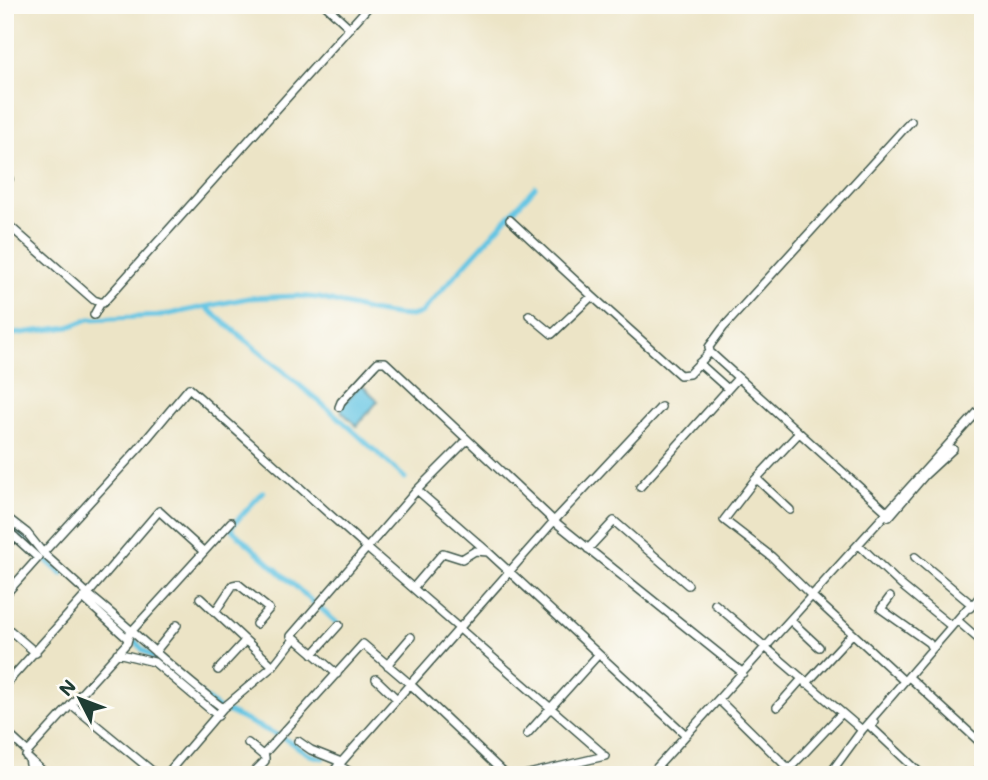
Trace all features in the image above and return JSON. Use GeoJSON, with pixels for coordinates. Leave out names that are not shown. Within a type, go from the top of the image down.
{"type":"FeatureCollection","features":[{"type":"Feature","properties":{"kind":"street"},"geometry":{"type":"LineString","coordinates":[[325,5],[350,28]]}},
{"type":"Feature","properties":{"kind":"street"},"geometry":{"type":"LineString","coordinates":[[94,315],[100,304],[370,5]]}},
{"type":"Feature","properties":{"kind":"street"},"geometry":{"type":"LineString","coordinates":[[510,220],[677,374],[686,376],[710,352],[711,342],[723,328],[911,121]]}},
{"type":"Feature","properties":{"kind":"street"},"geometry":{"type":"LineString","coordinates":[[5,171],[9,178],[5,183]]}},
{"type":"Feature","properties":{"kind":"street"},"geometry":{"type":"LineString","coordinates":[[5,222],[100,304]]}},
{"type":"Feature","properties":{"kind":"street"},"geometry":{"type":"LineString","coordinates":[[529,315],[552,334],[592,296]]}},
{"type":"Feature","properties":{"kind":"street"},"geometry":{"type":"LineString","coordinates":[[710,352],[887,512]]}},
{"type":"Feature","properties":{"kind":"street"},"geometry":{"type":"LineString","coordinates":[[340,407],[375,365],[385,362],[554,521],[743,673]]}},
{"type":"Feature","properties":{"kind":"street"},"geometry":{"type":"LineString","coordinates":[[699,363],[728,389]]}},
{"type":"Feature","properties":{"kind":"street"},"geometry":{"type":"LineString","coordinates":[[640,487],[738,378]]}},
{"type":"Feature","properties":{"kind":"street"},"geometry":{"type":"LineString","coordinates":[[43,553],[131,458],[189,388],[603,754],[524,775]]}},
{"type":"Feature","properties":{"kind":"street"},"geometry":{"type":"LineString","coordinates":[[861,546],[887,512],[983,406]]}},
{"type":"Feature","properties":{"kind":"street"},"geometry":{"type":"LineString","coordinates":[[330,775],[554,521],[661,407]]}},
{"type":"Feature","properties":{"kind":"street"},"geometry":{"type":"LineString","coordinates":[[799,433],[754,481],[724,520],[772,557],[852,634],[983,745]]}},
{"type":"Feature","properties":{"kind":"street"},"geometry":{"type":"LineString","coordinates":[[337,674],[291,636],[417,490],[467,440]]}},
{"type":"Feature","properties":{"kind":"street"},"geometry":{"type":"LineString","coordinates":[[650,775],[812,596],[925,475],[953,449]]}},
{"type":"Feature","properties":{"kind":"street"},"geometry":{"type":"LineString","coordinates":[[754,481],[759,481],[790,510]]}},
{"type":"Feature","properties":{"kind":"street"},"geometry":{"type":"LineString","coordinates":[[417,490],[686,735]]}},
{"type":"Feature","properties":{"kind":"street"},"geometry":{"type":"LineString","coordinates":[[88,594],[159,511],[203,551]]}},
{"type":"Feature","properties":{"kind":"street"},"geometry":{"type":"LineString","coordinates":[[5,516],[27,533],[43,553],[88,594],[196,688],[223,708]]}},
{"type":"Feature","properties":{"kind":"street"},"geometry":{"type":"LineString","coordinates":[[588,549],[614,521],[688,585]]}},
{"type":"Feature","properties":{"kind":"street"},"geometry":{"type":"LineString","coordinates":[[32,775],[29,755],[117,653],[132,630],[231,522]]}},
{"type":"Feature","properties":{"kind":"street"},"geometry":{"type":"LineString","coordinates":[[5,528],[38,558],[5,595]]}},
{"type":"Feature","properties":{"kind":"street"},"geometry":{"type":"LineString","coordinates":[[5,547],[15,537]]}},
{"type":"Feature","properties":{"kind":"street"},"geometry":{"type":"LineString","coordinates":[[861,546],[901,585],[983,643]]}},
{"type":"Feature","properties":{"kind":"street"},"geometry":{"type":"LineString","coordinates":[[413,587],[443,553],[462,559],[475,551],[488,552]]}},
{"type":"Feature","properties":{"kind":"street"},"geometry":{"type":"LineString","coordinates":[[829,775],[862,730],[971,604],[915,557]]}},
{"type":"Feature","properties":{"kind":"street"},"geometry":{"type":"LineString","coordinates":[[215,612],[233,585],[238,584],[269,609],[256,624]]}},
{"type":"Feature","properties":{"kind":"street"},"geometry":{"type":"LineString","coordinates":[[922,775],[871,727],[932,649],[983,593]]}},
{"type":"Feature","properties":{"kind":"street"},"geometry":{"type":"LineString","coordinates":[[890,597],[881,609],[929,643],[932,649]]}},
{"type":"Feature","properties":{"kind":"street"},"geometry":{"type":"LineString","coordinates":[[5,685],[83,598],[128,639]]}},
{"type":"Feature","properties":{"kind":"street"},"geometry":{"type":"LineString","coordinates":[[200,598],[273,666]]}},
{"type":"Feature","properties":{"kind":"street"},"geometry":{"type":"LineString","coordinates":[[715,604],[862,730]]}},
{"type":"Feature","properties":{"kind":"street"},"geometry":{"type":"LineString","coordinates":[[790,620],[819,647]]}},
{"type":"Feature","properties":{"kind":"street"},"geometry":{"type":"LineString","coordinates":[[155,652],[177,625]]}},
{"type":"Feature","properties":{"kind":"street"},"geometry":{"type":"LineString","coordinates":[[313,654],[339,625]]}},
{"type":"Feature","properties":{"kind":"street"},"geometry":{"type":"LineString","coordinates":[[5,626],[36,653]]}},
{"type":"Feature","properties":{"kind":"street"},"geometry":{"type":"LineString","coordinates":[[777,707],[852,634]]}},
{"type":"Feature","properties":{"kind":"street"},"geometry":{"type":"LineString","coordinates":[[387,665],[411,637]]}},
{"type":"Feature","properties":{"kind":"street"},"geometry":{"type":"LineString","coordinates":[[166,775],[223,708],[273,666],[295,638]]}},
{"type":"Feature","properties":{"kind":"street"},"geometry":{"type":"LineString","coordinates":[[218,670],[245,641]]}},
{"type":"Feature","properties":{"kind":"street"},"geometry":{"type":"LineString","coordinates":[[263,755],[363,645],[410,684],[506,775]]}},
{"type":"Feature","properties":{"kind":"street"},"geometry":{"type":"LineString","coordinates":[[117,653],[154,662],[218,716]]}},
{"type":"Feature","properties":{"kind":"street"},"geometry":{"type":"LineString","coordinates":[[527,734],[598,655]]}},
{"type":"Feature","properties":{"kind":"street"},"geometry":{"type":"LineString","coordinates":[[376,679],[397,699]]}},
{"type":"Feature","properties":{"kind":"street"},"geometry":{"type":"LineString","coordinates":[[719,700],[791,767],[841,714]]}},
{"type":"Feature","properties":{"kind":"street"},"geometry":{"type":"LineString","coordinates":[[72,705],[157,775]]}},
{"type":"Feature","properties":{"kind":"street"},"geometry":{"type":"LineString","coordinates":[[5,731],[47,775]]}},
{"type":"Feature","properties":{"kind":"street"},"geometry":{"type":"LineString","coordinates":[[298,741],[356,775]]}},
{"type":"Feature","properties":{"kind":"street"},"geometry":{"type":"LineString","coordinates":[[248,743],[263,755],[265,761],[251,775]]}},
{"type":"Feature","properties":{"kind":"street"},"geometry":{"type":"LineString","coordinates":[[974,775],[983,766]]}},
{"type":"Feature","properties":{"kind":"water"},"geometry":{"type":"Polygon","coordinates":[[[359,386],[363,386],[378,401],[357,426],[342,412],[341,407],[359,386]]]}},
{"type":"Feature","properties":{"kind":"waterway"},"geometry":{"type":"LineString","coordinates":[[5,335],[69,327],[89,319],[160,316],[248,298],[319,298],[370,311],[411,316],[421,313],[535,187]]}},
{"type":"Feature","properties":{"kind":"waterway"},"geometry":{"type":"LineString","coordinates":[[207,308],[339,418],[405,478]]}},
{"type":"Feature","properties":{"kind":"waterway"},"geometry":{"type":"LineString","coordinates":[[263,492],[230,528],[315,604]]}},
{"type":"Feature","properties":{"kind":"waterway"},"geometry":{"type":"LineString","coordinates":[[8,524],[62,574]]}},
{"type":"Feature","properties":{"kind":"waterway"},"geometry":{"type":"LineString","coordinates":[[95,604],[126,631]]}},
{"type":"Feature","properties":{"kind":"waterway"},"geometry":{"type":"LineString","coordinates":[[319,607],[337,623]]}},
{"type":"Feature","properties":{"kind":"waterway"},"geometry":{"type":"LineString","coordinates":[[132,637],[142,649],[219,709]]}},
{"type":"Feature","properties":{"kind":"waterway"},"geometry":{"type":"LineString","coordinates":[[224,710],[277,735]]}},
{"type":"Feature","properties":{"kind":"waterway"},"geometry":{"type":"LineString","coordinates":[[280,736],[310,755],[323,758]]}}]}
